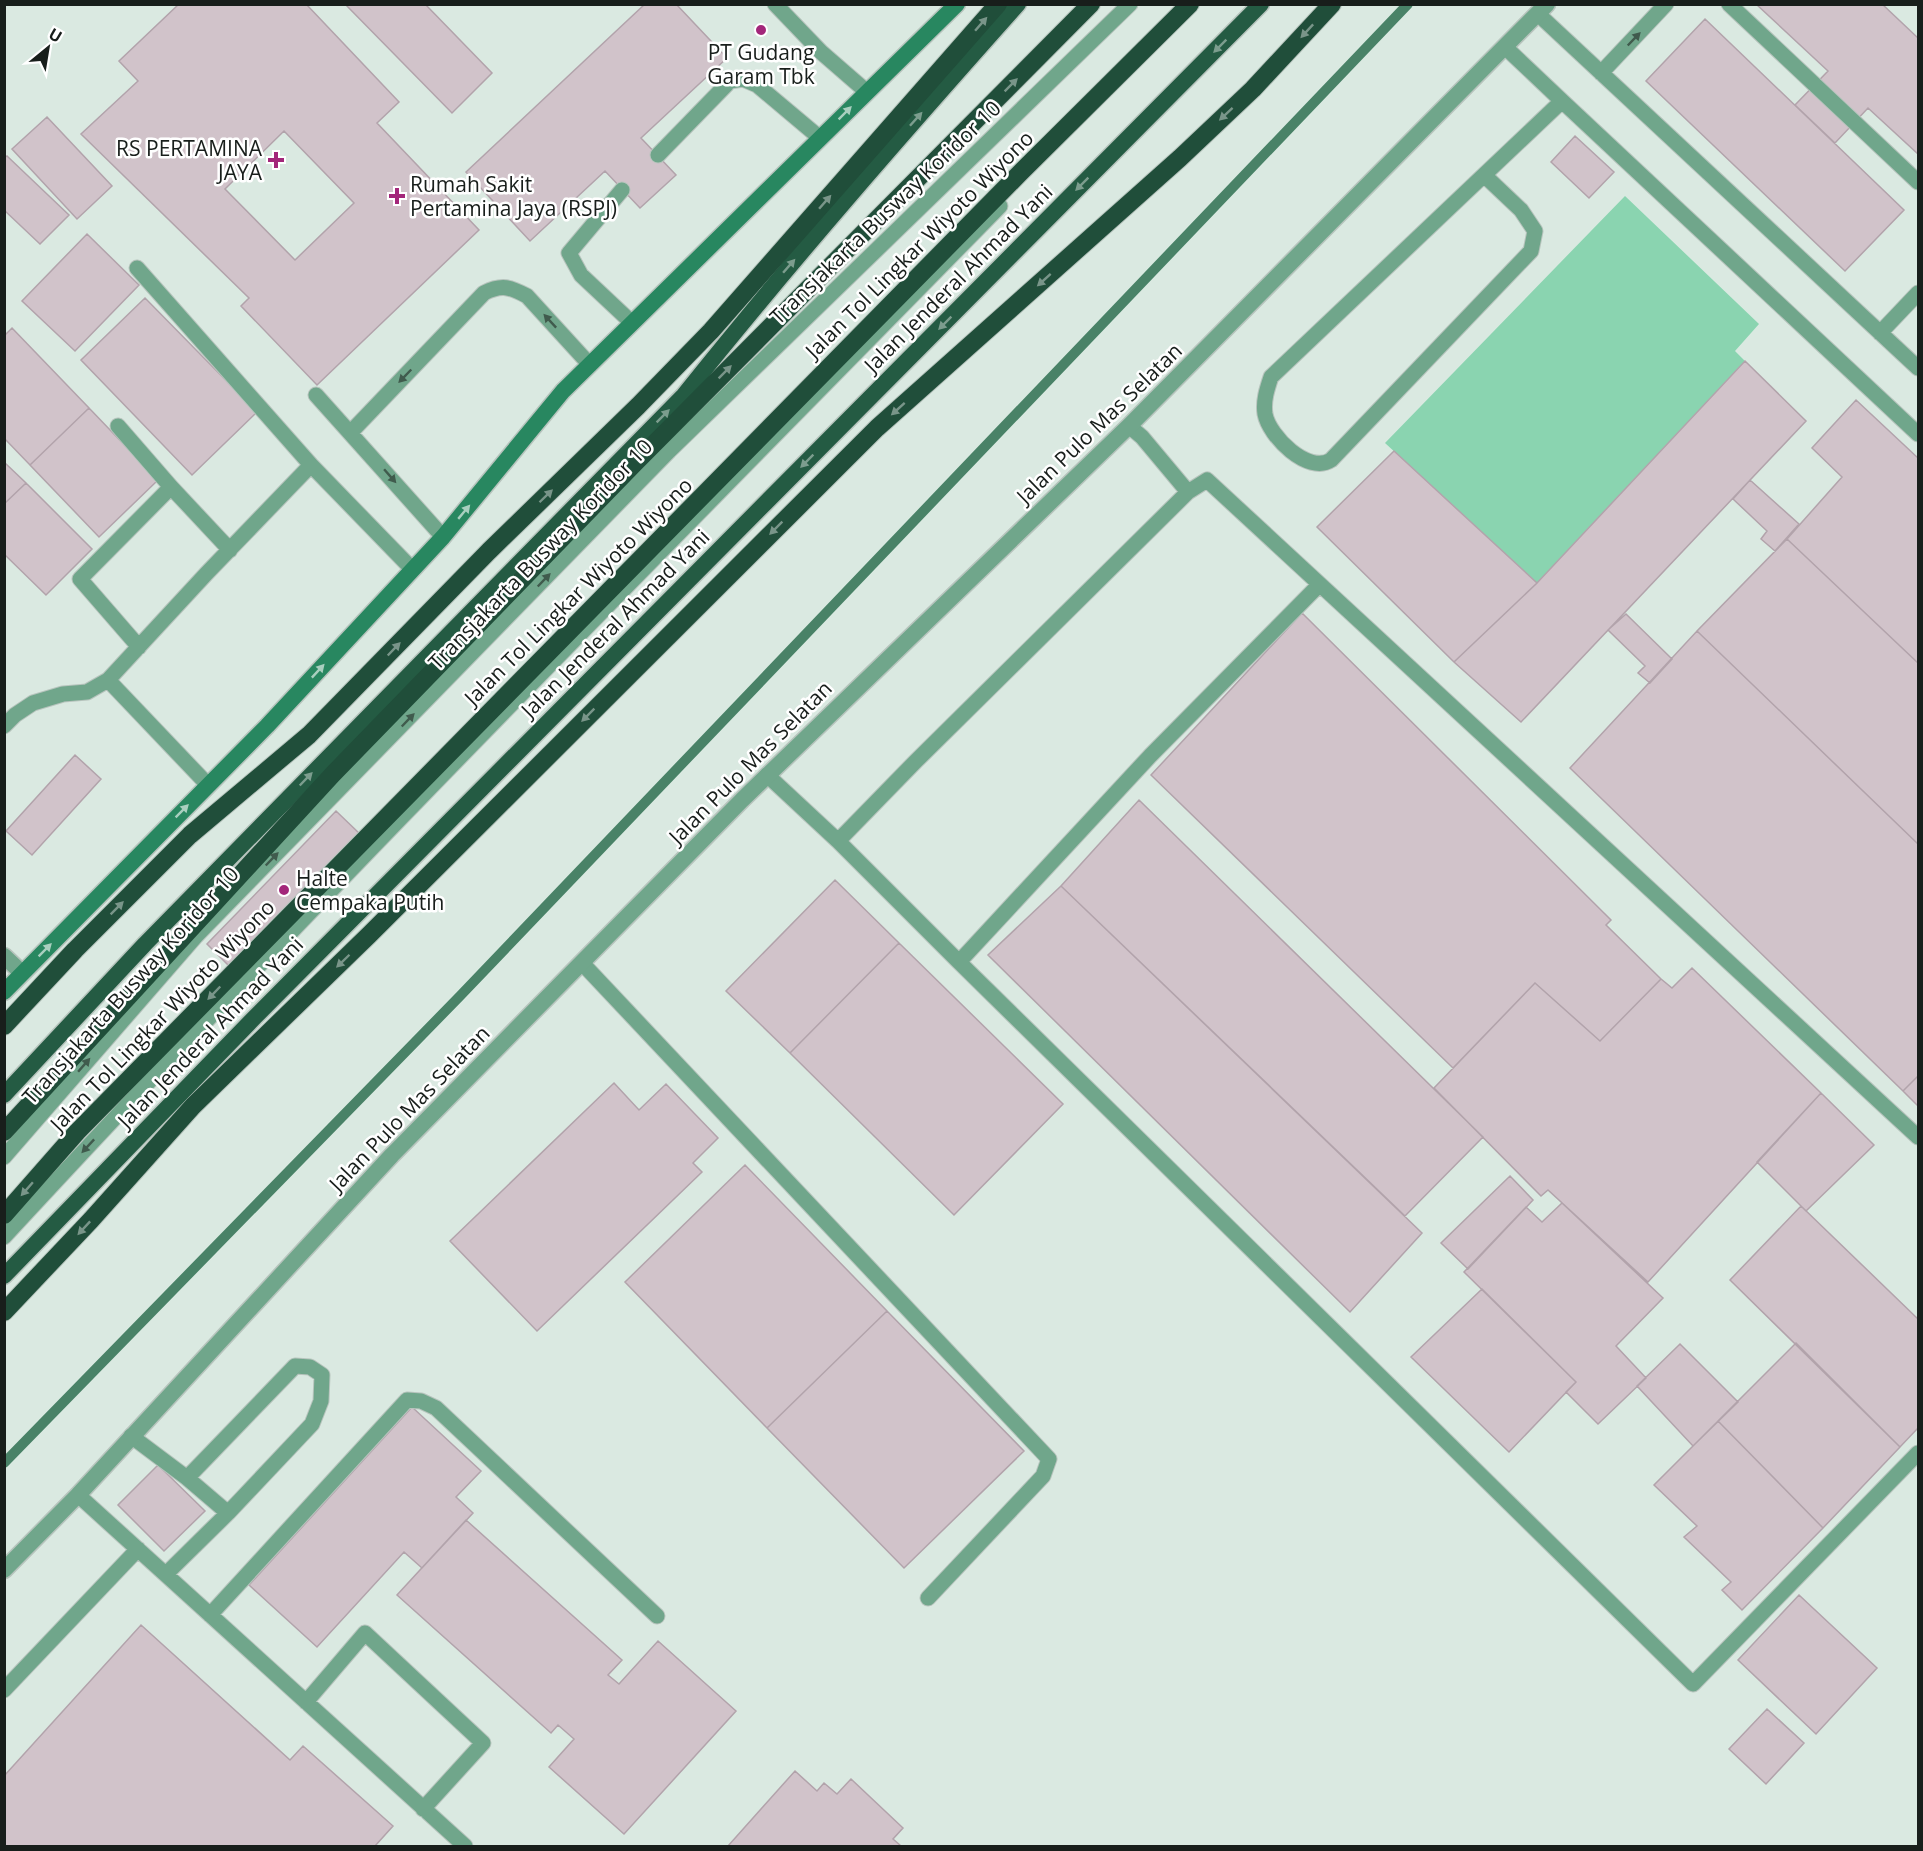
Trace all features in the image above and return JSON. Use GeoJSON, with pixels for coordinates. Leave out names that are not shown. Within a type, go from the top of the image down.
{"type":"FeatureCollection","features":[{"type":"Feature","properties":{"kind":"highway"},"geometry":{"type":"LineString","coordinates":[[4,1026],[75,950],[190,835],[309,735],[489,551],[638,406],[711,331],[998,4]]}},
{"type":"Feature","properties":{"kind":"highway"},"geometry":{"type":"LineString","coordinates":[[4,1095],[153,935],[684,394],[753,308],[876,164],[1018,4]]}},
{"type":"Feature","properties":{"kind":"highway","name":"Jalan Tol Lingkar Wiyoto Wiyono"},"geometry":{"type":"LineString","coordinates":[[4,1132],[333,774],[634,464],[1091,4]]}},
{"type":"Feature","properties":{"kind":"highway","name":"Jalan Tol Lingkar Wiyoto Wiyono"},"geometry":{"type":"LineString","coordinates":[[4,1215],[77,1132],[1020,173],[1190,4]]}},
{"type":"Feature","properties":{"kind":"highway","name":"Jalan Jenderal Ahmad Yani"},"geometry":{"type":"LineString","coordinates":[[4,1276],[272,1000],[1261,4]]}},
{"type":"Feature","properties":{"kind":"highway"},"geometry":{"type":"LineString","coordinates":[[4,1312],[91,1220],[193,1106],[369,935],[877,428],[1180,158],[1252,89],[1332,4]]}},
{"type":"Feature","properties":{"kind":"main road"},"geometry":{"type":"LineString","coordinates":[[4,992],[267,726],[443,537],[563,391],[957,4]]}},
{"type":"Feature","properties":{"kind":"street","name":"Jalan Pulo Mas Selatan"},"geometry":{"type":"LineString","coordinates":[[4,1570],[78,1494],[392,1155],[767,775],[1129,426],[1543,9]]}},
{"type":"Feature","properties":{"kind":"street"},"geometry":{"type":"LineString","coordinates":[[4,956],[22,973]]}},
{"type":"Feature","properties":{"kind":"lane"},"geometry":{"type":"LineString","coordinates":[[775,4],[821,52],[867,92]]}},
{"type":"Feature","properties":{"kind":"lane","name":"Transjakarta Busway Koridor 10"},"geometry":{"type":"LineString","coordinates":[[4,1157],[196,936],[669,451],[1130,4]]}},
{"type":"Feature","properties":{"kind":"lane"},"geometry":{"type":"LineString","coordinates":[[4,1237],[148,1082],[473,743],[1197,4]]}},
{"type":"Feature","properties":{"kind":"lane"},"geometry":{"type":"LineString","coordinates":[[1601,73],[1666,4]]}},
{"type":"Feature","properties":{"kind":"lane"},"geometry":{"type":"LineString","coordinates":[[1728,4],[1918,182]]}},
{"type":"Feature","properties":{"kind":"lane"},"geometry":{"type":"LineString","coordinates":[[1543,9],[1601,73],[1918,368]]}},
{"type":"Feature","properties":{"kind":"lane"},"geometry":{"type":"LineString","coordinates":[[1505,47],[1918,434]]}},
{"type":"Feature","properties":{"kind":"lane"},"geometry":{"type":"LineString","coordinates":[[658,155],[730,81],[743,79],[757,85],[820,138]]}},
{"type":"Feature","properties":{"kind":"lane"},"geometry":{"type":"LineString","coordinates":[[1484,175],[1521,210],[1535,231],[1531,251],[1331,460],[1324,464],[1314,465],[1301,460],[1275,434],[1265,416],[1264,400],[1271,377],[1562,101]]}},
{"type":"Feature","properties":{"kind":"lane"},"geometry":{"type":"LineString","coordinates":[[622,190],[568,253],[581,275],[631,322]]}},
{"type":"Feature","properties":{"kind":"lane"},"geometry":{"type":"LineString","coordinates":[[137,268],[311,465],[412,569]]}},
{"type":"Feature","properties":{"kind":"lane"},"geometry":{"type":"LineString","coordinates":[[351,432],[484,294],[497,286],[513,289],[527,296],[590,365]]}},
{"type":"Feature","properties":{"kind":"lane"},"geometry":{"type":"LineString","coordinates":[[1880,333],[1918,293]]}},
{"type":"Feature","properties":{"kind":"lane"},"geometry":{"type":"LineString","coordinates":[[316,395],[443,537]]}},
{"type":"Feature","properties":{"kind":"lane"},"geometry":{"type":"LineString","coordinates":[[118,426],[230,550]]}},
{"type":"Feature","properties":{"kind":"lane"},"geometry":{"type":"LineString","coordinates":[[1129,426],[1142,437],[1188,492]]}},
{"type":"Feature","properties":{"kind":"lane"},"geometry":{"type":"LineString","coordinates":[[4,726],[33,703],[63,694],[87,692],[108,681],[311,465]]}},
{"type":"Feature","properties":{"kind":"lane"},"geometry":{"type":"LineString","coordinates":[[838,841],[1188,492],[1207,480],[1918,1137]]}},
{"type":"Feature","properties":{"kind":"lane"},"geometry":{"type":"LineString","coordinates":[[139,646],[80,579],[171,487]]}},
{"type":"Feature","properties":{"kind":"lane"},"geometry":{"type":"LineString","coordinates":[[959,962],[1150,756],[1319,585]]}},
{"type":"Feature","properties":{"kind":"lane"},"geometry":{"type":"LineString","coordinates":[[108,681],[208,785]]}},
{"type":"Feature","properties":{"kind":"lane"},"geometry":{"type":"LineString","coordinates":[[767,775],[838,841],[1694,1684],[1918,1453]]}},
{"type":"Feature","properties":{"kind":"lane"},"geometry":{"type":"LineString","coordinates":[[582,963],[1049,1459],[1043,1476],[928,1598]]}},
{"type":"Feature","properties":{"kind":"lane"},"geometry":{"type":"LineString","coordinates":[[166,1575],[312,1424],[321,1401],[322,1375],[310,1367],[295,1366],[187,1479]]}},
{"type":"Feature","properties":{"kind":"lane"},"geometry":{"type":"LineString","coordinates":[[210,1615],[407,1400],[421,1401],[436,1408],[657,1616]]}},
{"type":"Feature","properties":{"kind":"lane"},"geometry":{"type":"LineString","coordinates":[[131,1436],[228,1513]]}},
{"type":"Feature","properties":{"kind":"lane"},"geometry":{"type":"LineString","coordinates":[[78,1494],[465,1846]]}},
{"type":"Feature","properties":{"kind":"lane"},"geometry":{"type":"LineString","coordinates":[[4,1690],[138,1549]]}},
{"type":"Feature","properties":{"kind":"lane"},"geometry":{"type":"LineString","coordinates":[[306,1702],[365,1633],[483,1743],[423,1809]]}},
{"type":"Feature","properties":{"kind":"green space"},"geometry":{"type":"Polygon","coordinates":[[[1625,196],[1759,324],[1735,351],[1745,361],[1537,583],[1385,443],[1625,196]]]}},
{"type":"Feature","properties":{"kind":"building","name":"Rumah Sakit Pertamina Jaya (RSPJ)"},"geometry":{"type":"Polygon","coordinates":[[[179,4],[306,4],[399,102],[377,123],[479,230],[317,385],[241,306],[249,298],[81,134],[138,81],[119,61],[179,4]],[[284,131],[225,189],[295,260],[354,203],[284,131]]]}},
{"type":"Feature","properties":{"kind":"building"},"geometry":{"type":"Polygon","coordinates":[[[345,4],[425,4],[492,73],[452,113],[345,4]]]}},
{"type":"Feature","properties":{"kind":"building"},"geometry":{"type":"Polygon","coordinates":[[[645,4],[676,4],[727,58],[641,138],[676,175],[640,208],[605,171],[530,241],[466,172],[645,4]]]}},
{"type":"Feature","properties":{"kind":"building"},"geometry":{"type":"Polygon","coordinates":[[[1756,4],[1882,4],[1918,38],[1918,154],[1868,108],[1835,143],[1795,105],[1828,71],[1756,4]]]}},
{"type":"Feature","properties":{"kind":"building"},"geometry":{"type":"Polygon","coordinates":[[[1705,19],[1904,210],[1845,271],[1646,81],[1705,19]]]}},
{"type":"Feature","properties":{"kind":"building"},"geometry":{"type":"Polygon","coordinates":[[[47,117],[112,186],[77,219],[12,149],[47,117]]]}},
{"type":"Feature","properties":{"kind":"building"},"geometry":{"type":"Polygon","coordinates":[[[1575,136],[1614,172],[1589,198],[1551,162],[1575,136]]]}},
{"type":"Feature","properties":{"kind":"building"},"geometry":{"type":"Polygon","coordinates":[[[7,156],[69,215],[40,244],[4,210],[4,158],[7,156]]]}},
{"type":"Feature","properties":{"kind":"building"},"geometry":{"type":"Polygon","coordinates":[[[87,234],[139,285],[75,351],[22,301],[87,234]]]}},
{"type":"Feature","properties":{"kind":"building"},"geometry":{"type":"Polygon","coordinates":[[[145,298],[257,412],[192,475],[81,360],[145,298]]]}},
{"type":"Feature","properties":{"kind":"building"},"geometry":{"type":"Polygon","coordinates":[[[12,328],[89,408],[30,465],[4,438],[4,336],[12,328]]]}},
{"type":"Feature","properties":{"kind":"building"},"geometry":{"type":"Polygon","coordinates":[[[1745,361],[1806,421],[1521,722],[1454,662],[1537,583],[1745,361]]]}},
{"type":"Feature","properties":{"kind":"building"},"geometry":{"type":"Polygon","coordinates":[[[1856,400],[1918,458],[1918,663],[1787,539],[1842,477],[1812,448],[1856,400]]]}},
{"type":"Feature","properties":{"kind":"building"},"geometry":{"type":"Polygon","coordinates":[[[89,408],[158,480],[99,537],[30,465],[89,408]]]}},
{"type":"Feature","properties":{"kind":"building"},"geometry":{"type":"Polygon","coordinates":[[[1394,451],[1537,583],[1454,662],[1317,527],[1394,451]]]}},
{"type":"Feature","properties":{"kind":"building"},"geometry":{"type":"Polygon","coordinates":[[[4,462],[26,483],[4,504],[4,462]]]}},
{"type":"Feature","properties":{"kind":"building"},"geometry":{"type":"Polygon","coordinates":[[[1750,480],[1799,524],[1775,551],[1761,539],[1767,531],[1733,499],[1750,480]]]}},
{"type":"Feature","properties":{"kind":"building"},"geometry":{"type":"Polygon","coordinates":[[[26,483],[92,549],[46,595],[4,554],[4,504],[26,483]]]}},
{"type":"Feature","properties":{"kind":"building"},"geometry":{"type":"Polygon","coordinates":[[[1787,539],[1918,663],[1918,844],[1697,631],[1787,539]]]}},
{"type":"Feature","properties":{"kind":"building"},"geometry":{"type":"Polygon","coordinates":[[[1302,613],[1611,920],[1606,925],[1661,979],[1600,1041],[1535,983],[1453,1068],[1151,775],[1302,613]]]}},
{"type":"Feature","properties":{"kind":"building"},"geometry":{"type":"Polygon","coordinates":[[[1626,614],[1672,659],[1650,683],[1638,673],[1645,666],[1608,630],[1626,614]]]}},
{"type":"Feature","properties":{"kind":"building"},"geometry":{"type":"Polygon","coordinates":[[[1697,631],[1918,844],[1918,1076],[1903,1091],[1570,768],[1697,631]]]}},
{"type":"Feature","properties":{"kind":"building"},"geometry":{"type":"Polygon","coordinates":[[[75,755],[101,779],[32,855],[6,831],[75,755]]]}},
{"type":"Feature","properties":{"kind":"building"},"geometry":{"type":"Polygon","coordinates":[[[1139,800],[1483,1137],[1405,1216],[1061,886],[1139,800]]]}},
{"type":"Feature","properties":{"kind":"building","name":"Halte Cempaka Putih"},"geometry":{"type":"Polygon","coordinates":[[[336,811],[361,835],[232,969],[207,944],[336,811]]]}},
{"type":"Feature","properties":{"kind":"building"},"geometry":{"type":"Polygon","coordinates":[[[835,880],[899,943],[790,1053],[726,991],[835,880]]]}},
{"type":"Feature","properties":{"kind":"building"},"geometry":{"type":"Polygon","coordinates":[[[1061,886],[1422,1233],[1350,1312],[988,955],[1061,886]]]}},
{"type":"Feature","properties":{"kind":"building"},"geometry":{"type":"Polygon","coordinates":[[[899,943],[1063,1104],[954,1215],[790,1053],[899,943]]]}},
{"type":"Feature","properties":{"kind":"building"},"geometry":{"type":"Polygon","coordinates":[[[1692,968],[1821,1093],[1648,1282],[1548,1190],[1541,1196],[1434,1088],[1535,983],[1600,1041],[1661,979],[1672,988],[1692,968]]]}},
{"type":"Feature","properties":{"kind":"building"},"geometry":{"type":"Polygon","coordinates":[[[1918,1076],[1918,1106],[1903,1091],[1918,1076]]]}},
{"type":"Feature","properties":{"kind":"building"},"geometry":{"type":"Polygon","coordinates":[[[614,1083],[639,1110],[666,1084],[718,1138],[693,1163],[702,1172],[537,1331],[450,1241],[614,1083]]]}},
{"type":"Feature","properties":{"kind":"building"},"geometry":{"type":"Polygon","coordinates":[[[1821,1093],[1874,1145],[1806,1211],[1757,1162],[1821,1093]]]}},
{"type":"Feature","properties":{"kind":"building"},"geometry":{"type":"Polygon","coordinates":[[[745,1165],[887,1311],[767,1428],[625,1282],[745,1165]]]}},
{"type":"Feature","properties":{"kind":"building"},"geometry":{"type":"Polygon","coordinates":[[[1510,1176],[1533,1200],[1468,1269],[1441,1243],[1510,1176]]]}},
{"type":"Feature","properties":{"kind":"building"},"geometry":{"type":"Polygon","coordinates":[[[1562,1203],[1663,1298],[1616,1346],[1646,1378],[1598,1424],[1566,1392],[1576,1382],[1464,1272],[1526,1207],[1542,1222],[1562,1203]]]}},
{"type":"Feature","properties":{"kind":"building"},"geometry":{"type":"Polygon","coordinates":[[[1801,1206],[1918,1319],[1918,1428],[1900,1447],[1730,1280],[1801,1206]]]}},
{"type":"Feature","properties":{"kind":"building"},"geometry":{"type":"Polygon","coordinates":[[[1482,1289],[1576,1382],[1509,1452],[1411,1357],[1482,1289]]]}},
{"type":"Feature","properties":{"kind":"building"},"geometry":{"type":"Polygon","coordinates":[[[887,1311],[1024,1451],[904,1568],[767,1428],[887,1311]]]}},
{"type":"Feature","properties":{"kind":"building"},"geometry":{"type":"Polygon","coordinates":[[[1796,1343],[1900,1447],[1823,1528],[1718,1421],[1796,1343]]]}},
{"type":"Feature","properties":{"kind":"building"},"geometry":{"type":"Polygon","coordinates":[[[1680,1344],[1738,1402],[1693,1446],[1637,1386],[1680,1344]]]}},
{"type":"Feature","properties":{"kind":"building"},"geometry":{"type":"Polygon","coordinates":[[[412,1407],[481,1471],[456,1497],[473,1513],[422,1568],[404,1552],[317,1647],[249,1585],[412,1407]]]}},
{"type":"Feature","properties":{"kind":"building"},"geometry":{"type":"Polygon","coordinates":[[[1718,1421],[1823,1528],[1742,1610],[1722,1590],[1731,1582],[1684,1537],[1697,1526],[1654,1485],[1718,1421]]]}},
{"type":"Feature","properties":{"kind":"building"},"geometry":{"type":"Polygon","coordinates":[[[158,1465],[205,1511],[164,1551],[118,1505],[158,1465]]]}},
{"type":"Feature","properties":{"kind":"building"},"geometry":{"type":"Polygon","coordinates":[[[466,1520],[622,1660],[608,1675],[619,1684],[658,1641],[736,1711],[624,1834],[549,1767],[574,1739],[558,1725],[551,1733],[397,1595],[466,1520]]]}},
{"type":"Feature","properties":{"kind":"building"},"geometry":{"type":"Polygon","coordinates":[[[1799,1595],[1877,1668],[1816,1734],[1738,1660],[1799,1595]]]}},
{"type":"Feature","properties":{"kind":"building"},"geometry":{"type":"Polygon","coordinates":[[[141,1625],[290,1760],[303,1746],[393,1826],[375,1846],[4,1846],[4,1776],[141,1625]]]}},
{"type":"Feature","properties":{"kind":"building"},"geometry":{"type":"Polygon","coordinates":[[[1767,1709],[1804,1743],[1766,1784],[1729,1749],[1767,1709]]]}},
{"type":"Feature","properties":{"kind":"building"},"geometry":{"type":"Polygon","coordinates":[[[795,1771],[817,1791],[824,1783],[837,1794],[851,1779],[903,1828],[893,1839],[901,1846],[728,1846],[795,1771]]]}},
{"type":"Feature","properties":{"kind":"waterway"},"geometry":{"type":"LineString","coordinates":[[4,1463],[460,996],[1408,4]]}},
{"type":"Feature","properties":{"kind":"place","name":"PT Gudang Garam Tbk"},"geometry":{"type":"Point","coordinates":[761,30]}},
{"type":"Feature","properties":{"kind":"place","name":"RS PERTAMINA JAYA"},"geometry":{"type":"Point","coordinates":[276,160]}},
{"type":"Feature","properties":{"kind":"place","name":"Rumah Sakit Pertamina Jaya (RSPJ)"},"geometry":{"type":"Point","coordinates":[397,196]}},
{"type":"Feature","properties":{"kind":"place","name":"Halte Cempaka Putih"},"geometry":{"type":"Point","coordinates":[284,890]}}]}
